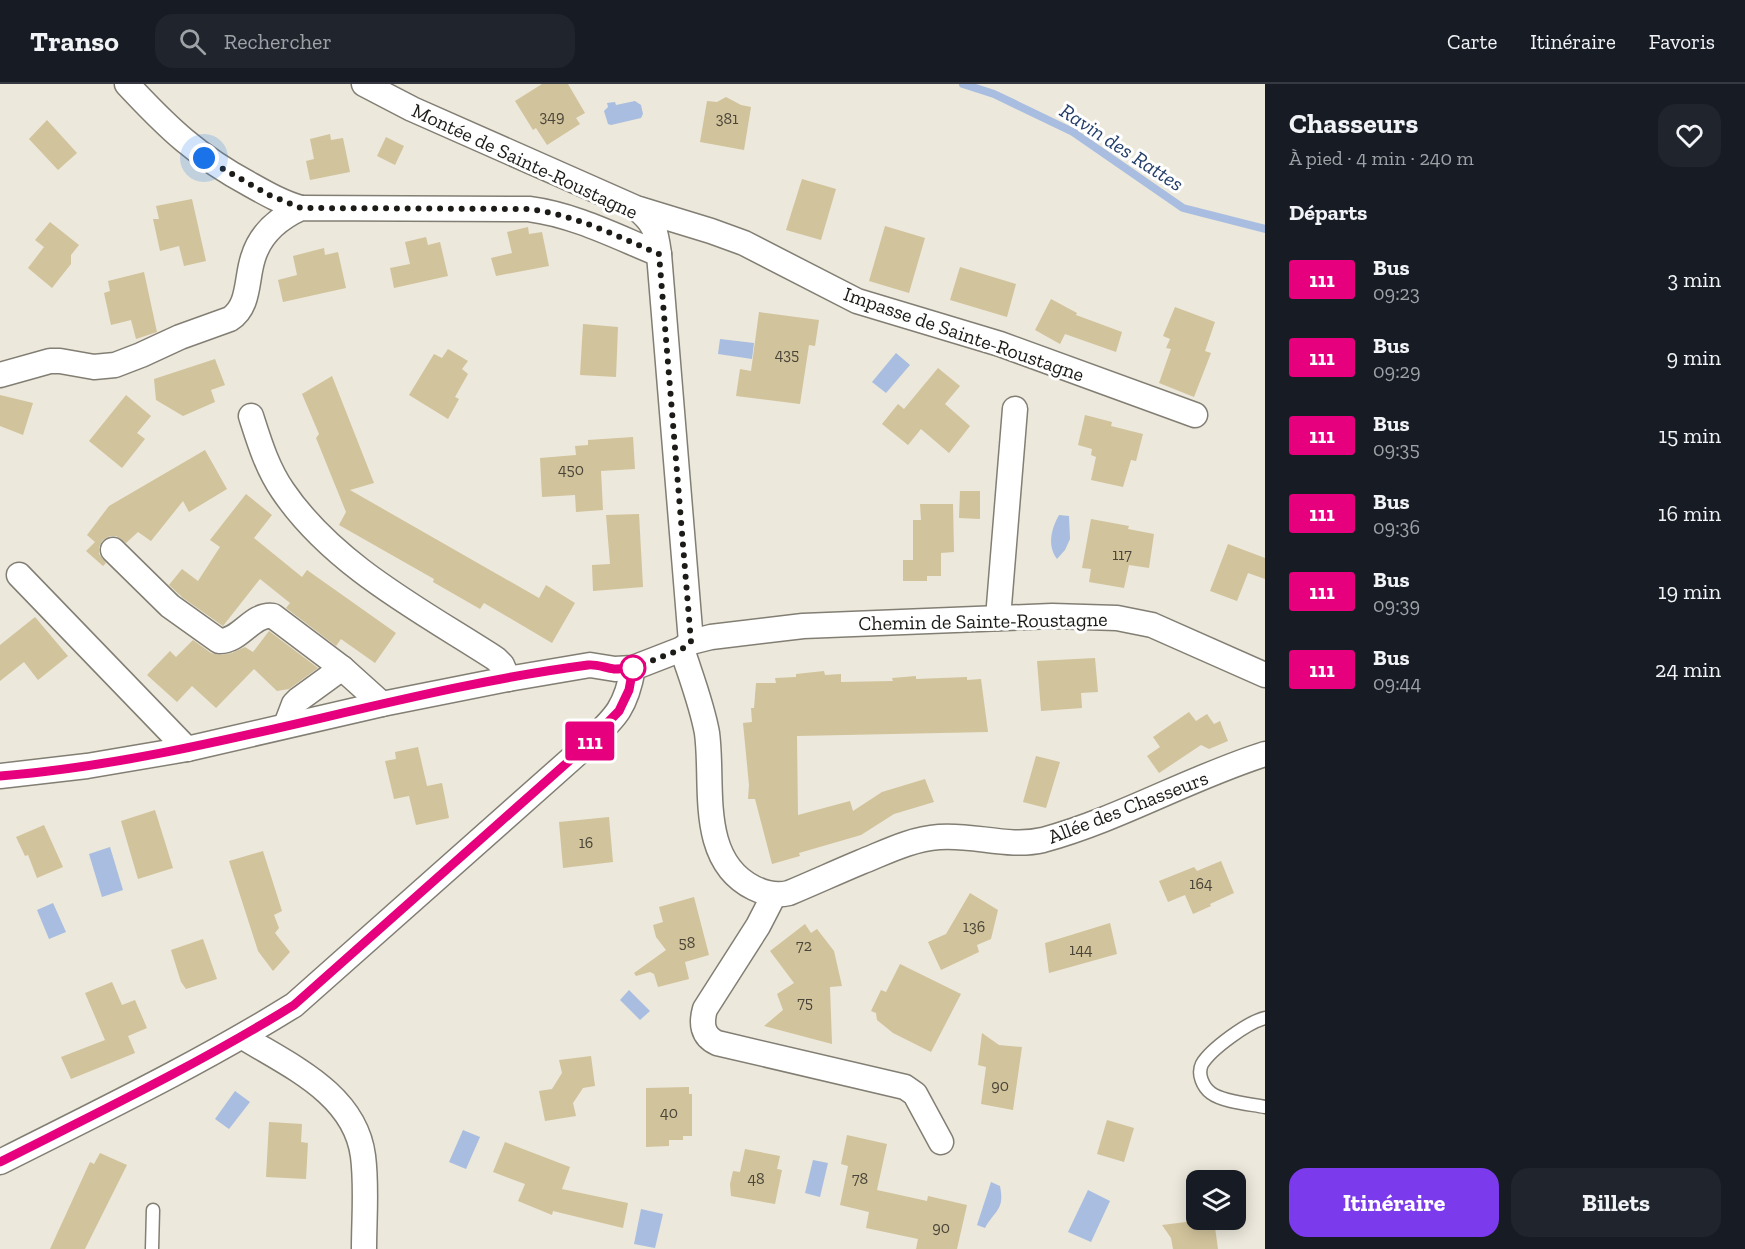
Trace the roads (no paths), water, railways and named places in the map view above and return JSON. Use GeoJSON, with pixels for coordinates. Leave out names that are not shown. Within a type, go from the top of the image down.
{"type":"FeatureCollection","features":[{"type":"Feature","properties":{"kind":"street"},"geometry":{"type":"LineString","coordinates":[[127,84],[174,134],[204,158],[269,195],[301,208],[537,210],[579,221],[659,254]]}},
{"type":"Feature","properties":{"kind":"street","name":"Montée de Sainte-Roustagne"},"geometry":{"type":"LineString","coordinates":[[364,84],[412,109],[636,208],[653,225],[659,254],[687,646]]}},
{"type":"Feature","properties":{"kind":"street"},"geometry":{"type":"LineString","coordinates":[[0,375],[60,361],[94,367],[115,365],[180,337],[230,319],[237,314],[244,302],[253,257],[258,246],[282,218],[301,208]]}},
{"type":"Feature","properties":{"kind":"street","name":"Impasse de Sainte-Roustagne"},"geometry":{"type":"LineString","coordinates":[[636,208],[744,243],[857,301],[1039,357],[1195,415]]}},
{"type":"Feature","properties":{"kind":"street"},"geometry":{"type":"LineString","coordinates":[[998,618],[1015,409]]}},
{"type":"Feature","properties":{"kind":"street"},"geometry":{"type":"LineString","coordinates":[[251,416],[267,461],[282,490],[321,536],[385,587],[496,659],[502,665],[508,679]]}},
{"type":"Feature","properties":{"kind":"street"},"geometry":{"type":"LineString","coordinates":[[113,550],[170,606],[219,641],[229,640],[264,616],[270,615],[342,668],[382,704]]}},
{"type":"Feature","properties":{"kind":"street"},"geometry":{"type":"LineString","coordinates":[[19,575],[187,749]]}},
{"type":"Feature","properties":{"kind":"street","name":"Chemin de Sainte-Roustagne"},"geometry":{"type":"LineString","coordinates":[[633,668],[711,637],[803,626],[1079,616],[1133,620],[1178,635],[1265,675]]}},
{"type":"Feature","properties":{"kind":"street"},"geometry":{"type":"LineString","coordinates":[[687,646],[707,736],[710,816],[714,834],[722,854],[743,882],[759,891],[774,895],[758,926],[705,1009],[702,1018],[705,1034],[717,1043],[905,1087],[915,1094],[941,1142]]}},
{"type":"Feature","properties":{"kind":"street"},"geometry":{"type":"LineString","coordinates":[[0,776],[87,766],[187,749],[382,704],[590,665],[615,669],[633,668],[629,690],[619,711],[578,753],[294,1005],[243,1037],[163,1080],[0,1162]]}},
{"type":"Feature","properties":{"kind":"street"},"geometry":{"type":"LineString","coordinates":[[286,725],[298,699],[342,668]]}},
{"type":"Feature","properties":{"kind":"street","name":"Allée des Chasseurs"},"geometry":{"type":"LineString","coordinates":[[774,895],[789,893],[895,848],[923,839],[950,836],[1028,842],[1068,833],[1265,754]]}},
{"type":"Feature","properties":{"kind":"street"},"geometry":{"type":"LineString","coordinates":[[243,1037],[322,1086],[348,1116],[363,1154],[364,1249]]}},
{"type":"Feature","properties":{"kind":"lane"},"geometry":{"type":"LineString","coordinates":[[1265,1018],[1241,1029],[1221,1045],[1202,1064],[1200,1073],[1202,1082],[1211,1093],[1265,1107]]}},
{"type":"Feature","properties":{"kind":"lane"},"geometry":{"type":"LineString","coordinates":[[152,1249],[153,1210]]}},
{"type":"Feature","properties":{"kind":"water"},"geometry":{"type":"Polygon","coordinates":[[[635,101],[641,105],[643,114],[641,118],[608,124],[604,111],[608,107],[607,103],[615,102],[616,105],[635,101]]]}},
{"type":"Feature","properties":{"kind":"water"},"geometry":{"type":"Polygon","coordinates":[[[720,339],[754,343],[752,359],[718,354],[720,339]]]}},
{"type":"Feature","properties":{"kind":"water"},"geometry":{"type":"Polygon","coordinates":[[[896,353],[910,365],[886,393],[872,382],[896,353]]]}},
{"type":"Feature","properties":{"kind":"water"},"geometry":{"type":"Polygon","coordinates":[[[1059,515],[1069,516],[1070,539],[1065,550],[1057,559],[1052,549],[1051,537],[1059,515]]]}},
{"type":"Feature","properties":{"kind":"water"},"geometry":{"type":"Polygon","coordinates":[[[110,847],[123,890],[102,897],[89,854],[110,847]]]}},
{"type":"Feature","properties":{"kind":"water"},"geometry":{"type":"Polygon","coordinates":[[[53,903],[66,932],[49,939],[37,910],[53,903]]]}},
{"type":"Feature","properties":{"kind":"water"},"geometry":{"type":"Polygon","coordinates":[[[629,990],[650,1011],[640,1020],[620,1000],[629,990]]]}},
{"type":"Feature","properties":{"kind":"water"},"geometry":{"type":"Polygon","coordinates":[[[235,1091],[250,1102],[229,1129],[215,1119],[235,1091]]]}},
{"type":"Feature","properties":{"kind":"water"},"geometry":{"type":"Polygon","coordinates":[[[463,1130],[480,1137],[466,1169],[449,1162],[463,1130]]]}},
{"type":"Feature","properties":{"kind":"water"},"geometry":{"type":"Polygon","coordinates":[[[813,1160],[828,1163],[820,1197],[805,1193],[813,1160]]]}},
{"type":"Feature","properties":{"kind":"water"},"geometry":{"type":"Polygon","coordinates":[[[991,1182],[1000,1186],[1001,1200],[998,1209],[985,1228],[977,1225],[991,1182]]]}},
{"type":"Feature","properties":{"kind":"water"},"geometry":{"type":"Polygon","coordinates":[[[1088,1190],[1110,1201],[1091,1242],[1068,1232],[1088,1190]]]}},
{"type":"Feature","properties":{"kind":"water"},"geometry":{"type":"Polygon","coordinates":[[[641,1209],[663,1214],[655,1248],[634,1244],[641,1209]]]}},
{"type":"Feature","properties":{"kind":"waterway","name":"Ravin des Rattes"},"geometry":{"type":"LineString","coordinates":[[963,84],[994,94],[1073,132],[1183,208],[1265,229]]}}]}
